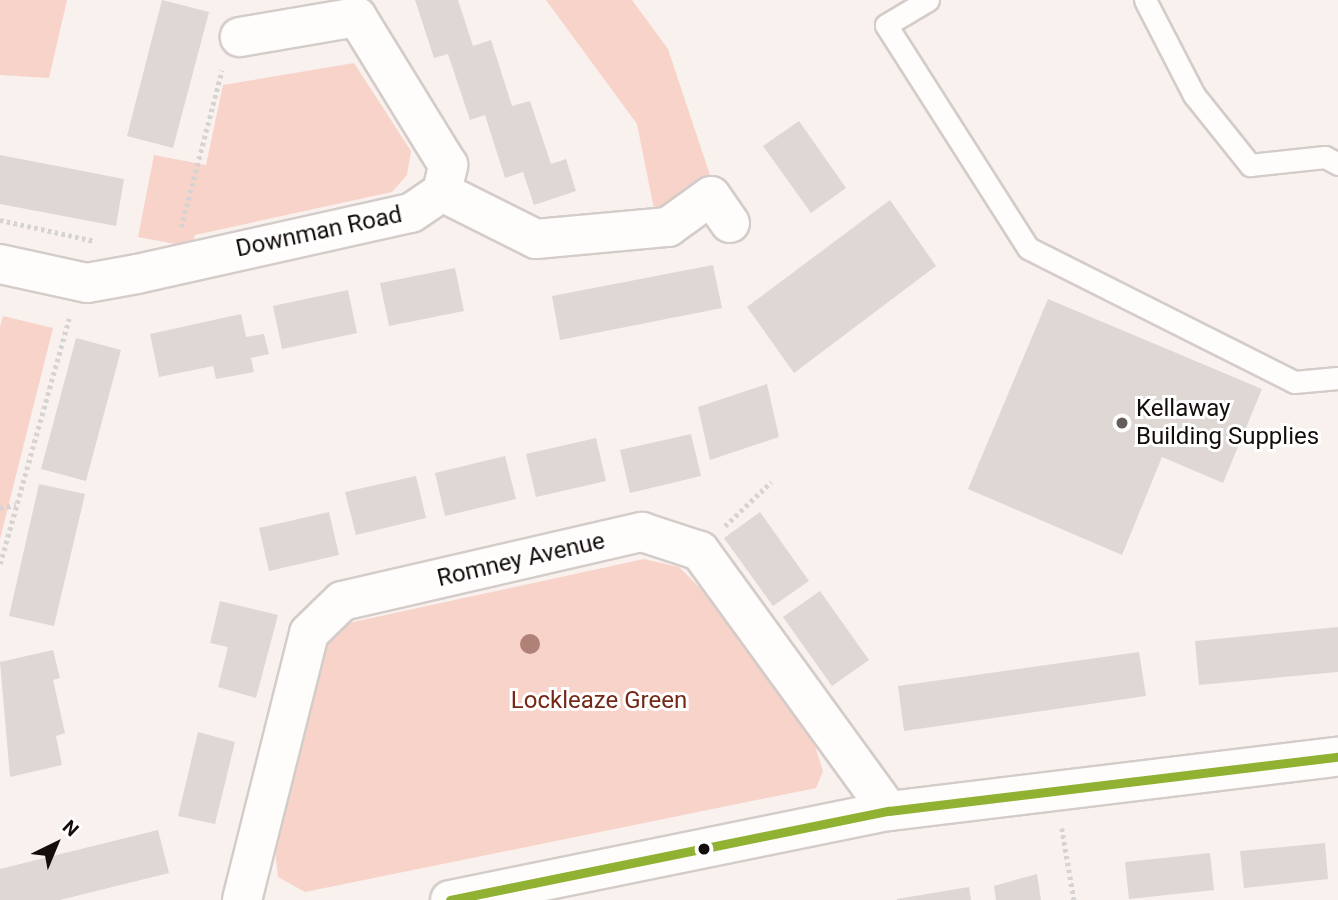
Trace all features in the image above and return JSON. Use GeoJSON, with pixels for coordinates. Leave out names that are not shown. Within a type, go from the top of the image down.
{"type":"FeatureCollection","features":[{"type":"Feature","properties":{"kind":"street"},"geometry":{"type":"LineString","coordinates":[[232,50],[357,17],[448,165],[442,192],[536,239],[668,227],[710,196],[730,223]]}},
{"type":"Feature","properties":{"kind":"street","name":"Downman Road"},"geometry":{"type":"LineString","coordinates":[[0,264],[87,282],[411,213],[442,192]]}},
{"type":"Feature","properties":{"kind":"street","name":"Romney Avenue"},"geometry":{"type":"LineString","coordinates":[[242,900],[309,634],[342,601],[642,532],[700,551]]}},
{"type":"Feature","properties":{"kind":"street"},"geometry":{"type":"LineString","coordinates":[[700,551],[889,811]]}},
{"type":"Feature","properties":{"kind":"street"},"geometry":{"type":"LineString","coordinates":[[450,900],[889,811],[1338,757]]}},
{"type":"Feature","properties":{"kind":"lane"},"geometry":{"type":"LineString","coordinates":[[928,0],[886,25],[1028,248],[1294,382],[1338,378]]}},
{"type":"Feature","properties":{"kind":"lane"},"geometry":{"type":"LineString","coordinates":[[1145,0],[1195,95],[1250,165],[1325,157],[1338,164]]}},
{"type":"Feature","properties":{"kind":"path"},"geometry":{"type":"LineString","coordinates":[[172,262],[232,50]]}},
{"type":"Feature","properties":{"kind":"path"},"geometry":{"type":"LineString","coordinates":[[0,220],[107,244]]}},
{"type":"Feature","properties":{"kind":"path"},"geometry":{"type":"LineString","coordinates":[[0,564],[65,320],[76,315]]}},
{"type":"Feature","properties":{"kind":"path"},"geometry":{"type":"LineString","coordinates":[[700,551],[771,482]]}},
{"type":"Feature","properties":{"kind":"path"},"geometry":{"type":"LineString","coordinates":[[0,508],[16,505]]}},
{"type":"Feature","properties":{"kind":"path"},"geometry":{"type":"LineString","coordinates":[[1055,792],[1074,900]]}},
{"type":"Feature","properties":{"kind":"green space"},"geometry":{"type":"Polygon","coordinates":[[[0,0],[67,0],[49,78],[0,75],[0,0]]]}},
{"type":"Feature","properties":{"kind":"green space"},"geometry":{"type":"Polygon","coordinates":[[[546,0],[632,0],[668,49],[710,175],[655,214],[637,124],[546,0]]]}},
{"type":"Feature","properties":{"kind":"green space"},"geometry":{"type":"Polygon","coordinates":[[[354,63],[411,151],[407,175],[392,192],[195,235],[191,247],[138,237],[154,155],[206,165],[223,85],[354,63]]]}},
{"type":"Feature","properties":{"kind":"green space"},"geometry":{"type":"Polygon","coordinates":[[[3,316],[53,328],[0,539],[0,327],[3,316]]]}},
{"type":"Feature","properties":{"kind":"green space","name":"Lockleaze Green"},"geometry":{"type":"Polygon","coordinates":[[[644,559],[679,567],[703,591],[814,743],[823,771],[816,788],[305,892],[278,877],[275,849],[327,646],[344,624],[644,559]]]}},
{"type":"Feature","properties":{"kind":"building"},"geometry":{"type":"Polygon","coordinates":[[[162,0],[209,12],[173,148],[127,136],[162,0]]]}},
{"type":"Feature","properties":{"kind":"building"},"geometry":{"type":"Polygon","coordinates":[[[415,0],[458,0],[473,46],[491,40],[512,106],[530,101],[551,164],[566,159],[576,191],[534,205],[523,172],[505,178],[485,115],[470,120],[448,54],[434,58],[415,0]]]}},
{"type":"Feature","properties":{"kind":"building"},"geometry":{"type":"Polygon","coordinates":[[[799,121],[846,188],[811,213],[763,146],[799,121]]]}},
{"type":"Feature","properties":{"kind":"building"},"geometry":{"type":"Polygon","coordinates":[[[0,155],[124,179],[116,226],[0,204],[0,155]]]}},
{"type":"Feature","properties":{"kind":"building"},"geometry":{"type":"Polygon","coordinates":[[[890,200],[936,266],[794,373],[747,307],[890,200]]]}},
{"type":"Feature","properties":{"kind":"building"},"geometry":{"type":"Polygon","coordinates":[[[713,265],[722,308],[560,340],[552,296],[713,265]]]}},
{"type":"Feature","properties":{"kind":"building"},"geometry":{"type":"Polygon","coordinates":[[[455,268],[464,311],[389,326],[380,283],[455,268]]]}},
{"type":"Feature","properties":{"kind":"building"},"geometry":{"type":"Polygon","coordinates":[[[348,290],[357,333],[282,349],[273,306],[348,290]]]}},
{"type":"Feature","properties":{"kind":"building","name":"Kellaway Building Supplies"},"geometry":{"type":"Polygon","coordinates":[[[1048,299],[1262,389],[1223,483],[1162,457],[1122,555],[968,489],[1048,299]]]}},
{"type":"Feature","properties":{"kind":"building"},"geometry":{"type":"Polygon","coordinates":[[[241,314],[246,337],[264,334],[269,354],[251,358],[254,372],[216,379],[213,366],[159,377],[150,334],[241,314]]]}},
{"type":"Feature","properties":{"kind":"building"},"geometry":{"type":"Polygon","coordinates":[[[76,338],[121,350],[86,481],[41,469],[76,338]]]}},
{"type":"Feature","properties":{"kind":"building"},"geometry":{"type":"Polygon","coordinates":[[[767,384],[779,437],[710,460],[698,407],[767,384]]]}},
{"type":"Feature","properties":{"kind":"building"},"geometry":{"type":"Polygon","coordinates":[[[691,434],[701,476],[630,493],[620,450],[691,434]]]}},
{"type":"Feature","properties":{"kind":"building"},"geometry":{"type":"Polygon","coordinates":[[[596,438],[606,481],[536,497],[526,454],[596,438]]]}},
{"type":"Feature","properties":{"kind":"building"},"geometry":{"type":"Polygon","coordinates":[[[505,456],[516,499],[445,516],[435,473],[505,456]]]}},
{"type":"Feature","properties":{"kind":"building"},"geometry":{"type":"Polygon","coordinates":[[[416,476],[426,518],[356,535],[345,492],[416,476]]]}},
{"type":"Feature","properties":{"kind":"building"},"geometry":{"type":"Polygon","coordinates":[[[39,484],[85,494],[54,626],[9,616],[39,484]]]}},
{"type":"Feature","properties":{"kind":"building"},"geometry":{"type":"Polygon","coordinates":[[[329,512],[339,555],[269,571],[259,528],[329,512]]]}},
{"type":"Feature","properties":{"kind":"building"},"geometry":{"type":"Polygon","coordinates":[[[760,512],[809,581],[773,606],[724,538],[760,512]]]}},
{"type":"Feature","properties":{"kind":"building"},"geometry":{"type":"Polygon","coordinates":[[[820,591],[869,660],[832,686],[783,617],[820,591]]]}},
{"type":"Feature","properties":{"kind":"building"},"geometry":{"type":"Polygon","coordinates":[[[220,601],[278,615],[256,698],[218,687],[228,647],[210,643],[220,601]]]}},
{"type":"Feature","properties":{"kind":"building"},"geometry":{"type":"Polygon","coordinates":[[[1338,627],[1338,672],[1199,685],[1195,641],[1338,627]]]}},
{"type":"Feature","properties":{"kind":"building"},"geometry":{"type":"Polygon","coordinates":[[[53,650],[60,678],[53,680],[65,733],[56,736],[62,765],[10,777],[0,662],[53,650]]]}},
{"type":"Feature","properties":{"kind":"building"},"geometry":{"type":"Polygon","coordinates":[[[1139,652],[1146,696],[904,731],[898,686],[1139,652]]]}},
{"type":"Feature","properties":{"kind":"building"},"geometry":{"type":"Polygon","coordinates":[[[198,732],[235,742],[215,824],[178,816],[198,732]]]}},
{"type":"Feature","properties":{"kind":"building"},"geometry":{"type":"Polygon","coordinates":[[[158,830],[169,873],[60,900],[0,900],[0,869],[158,830]]]}},
{"type":"Feature","properties":{"kind":"building"},"geometry":{"type":"Polygon","coordinates":[[[1325,843],[1328,879],[1244,888],[1240,851],[1325,843]]]}},
{"type":"Feature","properties":{"kind":"building"},"geometry":{"type":"Polygon","coordinates":[[[1210,853],[1214,890],[1129,899],[1125,862],[1210,853]]]}},
{"type":"Feature","properties":{"kind":"building"},"geometry":{"type":"Polygon","coordinates":[[[1037,874],[1041,900],[996,900],[994,886],[1037,874]]]}},
{"type":"Feature","properties":{"kind":"building"},"geometry":{"type":"Polygon","coordinates":[[[969,887],[971,900],[897,900],[897,899],[969,887]]]}},
{"type":"Feature","properties":{"kind":"transit line"},"geometry":{"type":"LineString","coordinates":[[450,900],[889,811],[1338,757]]}},
{"type":"Feature","properties":{"kind":"place","name":"Kellaway Building Supplies"},"geometry":{"type":"Point","coordinates":[1122,423]}}]}
